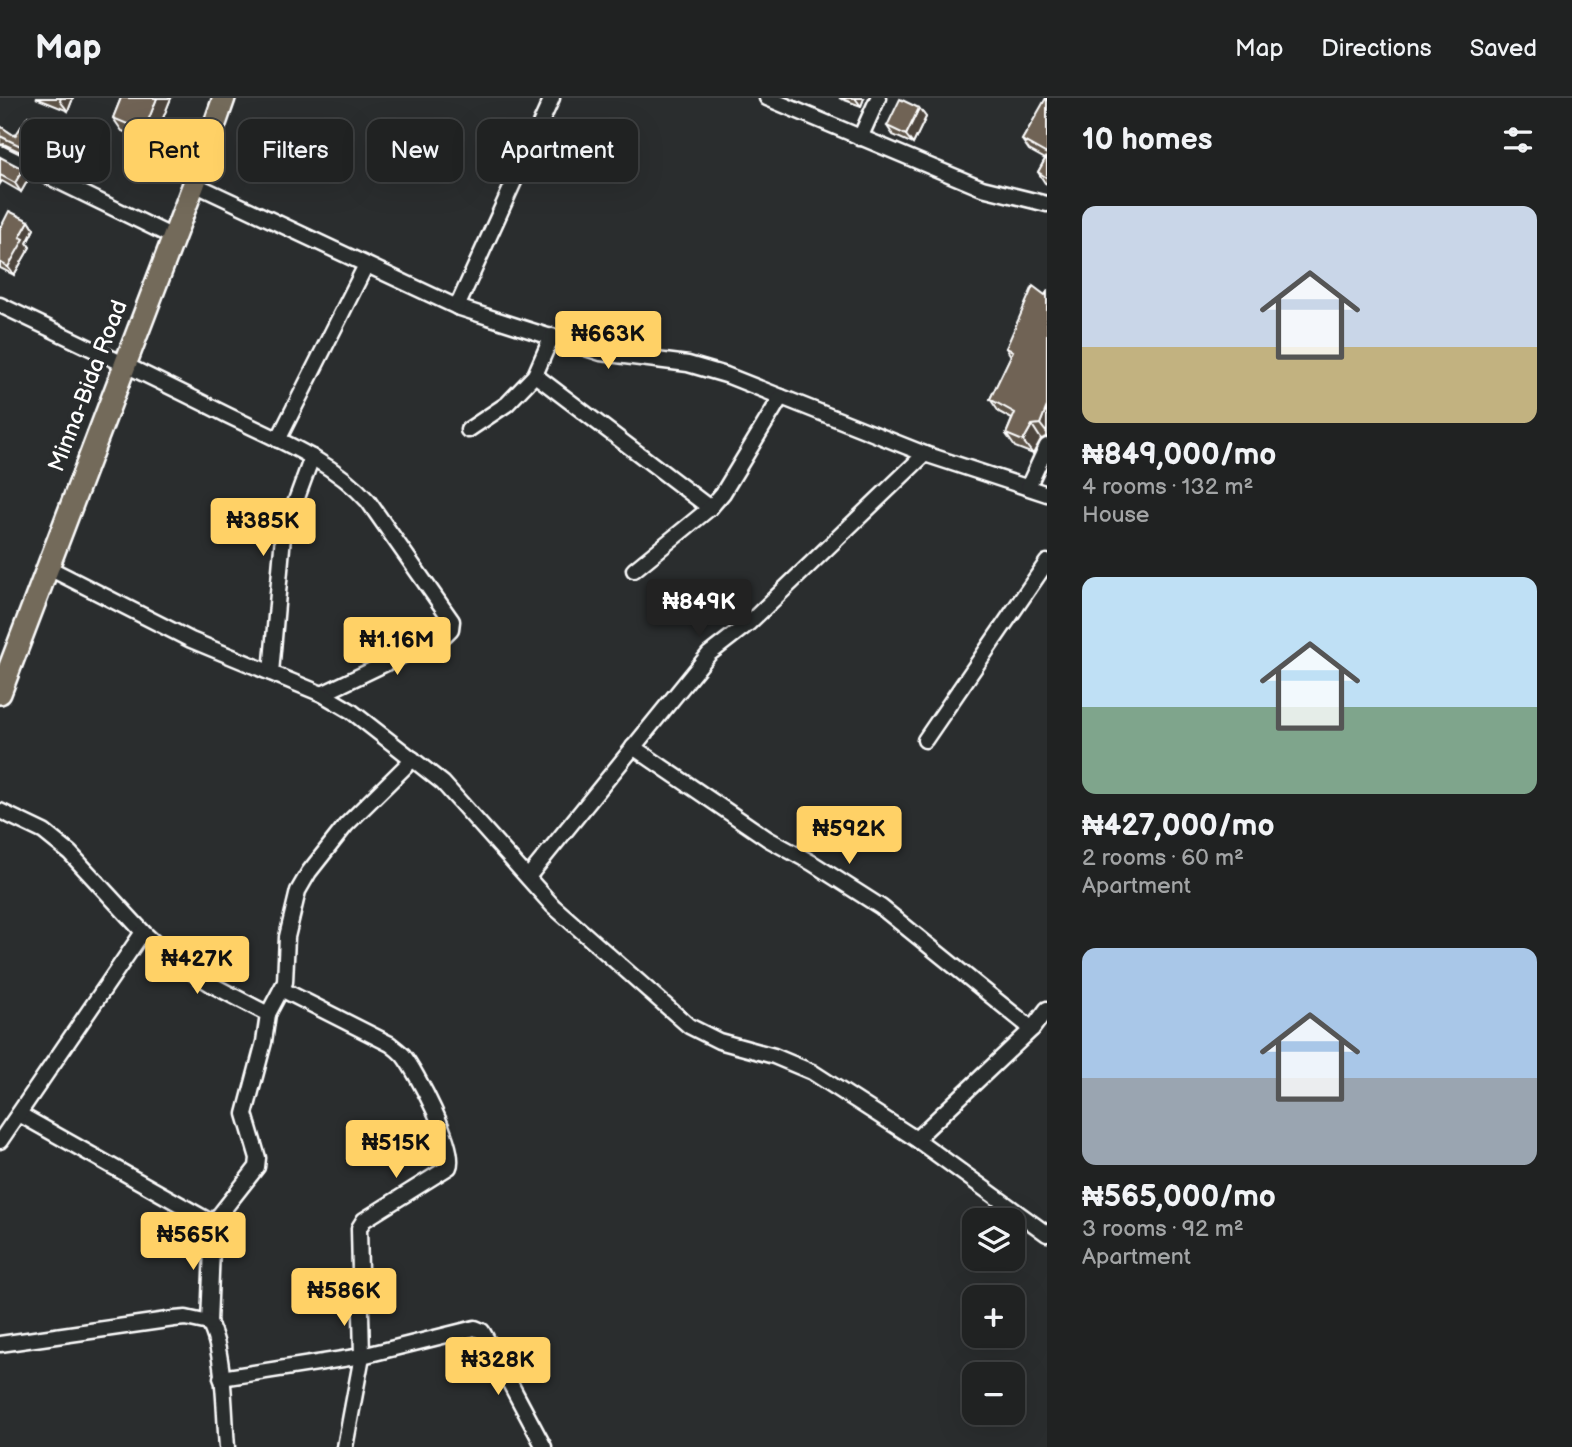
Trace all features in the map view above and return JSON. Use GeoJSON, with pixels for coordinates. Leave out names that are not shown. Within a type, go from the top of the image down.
{"type":"FeatureCollection","features":[{"type":"Feature","properties":{"kind":"main road","name":"Minna-Bida Road"},"geometry":{"type":"LineString","coordinates":[[0,692],[194,184],[223,98]]}},
{"type":"Feature","properties":{"kind":"street"},"geometry":{"type":"LineString","coordinates":[[457,307],[552,98]]}},
{"type":"Feature","properties":{"kind":"street"},"geometry":{"type":"LineString","coordinates":[[767,98],[982,188],[1047,204]]}},
{"type":"Feature","properties":{"kind":"street"},"geometry":{"type":"LineString","coordinates":[[860,138],[878,98]]}},
{"type":"Feature","properties":{"kind":"street"},"geometry":{"type":"LineString","coordinates":[[0,153],[173,237]]}},
{"type":"Feature","properties":{"kind":"street"},"geometry":{"type":"LineString","coordinates":[[194,184],[457,307],[601,352],[688,364],[726,375],[925,454],[1047,495]]}},
{"type":"Feature","properties":{"kind":"street"},"geometry":{"type":"LineString","coordinates":[[278,440],[366,265]]}},
{"type":"Feature","properties":{"kind":"street"},"geometry":{"type":"LineString","coordinates":[[0,305],[124,363],[312,457],[356,487],[368,501],[452,621],[451,629],[445,635],[322,694]]}},
{"type":"Feature","properties":{"kind":"street"},"geometry":{"type":"LineString","coordinates":[[468,430],[507,404],[535,375],[552,336]]}},
{"type":"Feature","properties":{"kind":"street"},"geometry":{"type":"LineString","coordinates":[[535,375],[710,508]]}},
{"type":"Feature","properties":{"kind":"street"},"geometry":{"type":"LineString","coordinates":[[634,570],[710,508],[723,493],[781,397]]}},
{"type":"Feature","properties":{"kind":"street"},"geometry":{"type":"LineString","coordinates":[[1028,487],[1047,446]]}},
{"type":"Feature","properties":{"kind":"street"},"geometry":{"type":"LineString","coordinates":[[528,877],[709,653],[749,623],[925,454]]}},
{"type":"Feature","properties":{"kind":"street"},"geometry":{"type":"LineString","coordinates":[[271,673],[283,536],[312,457]]}},
{"type":"Feature","properties":{"kind":"street"},"geometry":{"type":"LineString","coordinates":[[925,740],[1047,562]]}},
{"type":"Feature","properties":{"kind":"street"},"geometry":{"type":"LineString","coordinates":[[47,567],[191,639],[322,694],[351,711],[443,783],[553,906],[689,1027],[719,1041],[774,1056],[812,1072],[916,1139],[1047,1234]]}},
{"type":"Feature","properties":{"kind":"street"},"geometry":{"type":"LineString","coordinates":[[632,747],[768,839],[812,863],[881,908],[1032,1029]]}},
{"type":"Feature","properties":{"kind":"street"},"geometry":{"type":"LineString","coordinates":[[227,1447],[221,1378],[214,1332],[209,1323],[213,1223],[257,1167],[258,1158],[245,1114],[264,1042],[268,1014],[285,982],[287,937],[298,891],[309,872],[346,825],[413,759]]}},
{"type":"Feature","properties":{"kind":"street"},"geometry":{"type":"LineString","coordinates":[[0,811],[44,832],[69,853],[173,960],[214,986],[268,1014]]}},
{"type":"Feature","properties":{"kind":"street"},"geometry":{"type":"LineString","coordinates":[[0,1141],[143,932]]}},
{"type":"Feature","properties":{"kind":"street"},"geometry":{"type":"LineString","coordinates":[[283,990],[390,1044],[403,1056],[429,1097],[452,1163],[364,1220],[359,1228],[362,1356],[345,1447]]}},
{"type":"Feature","properties":{"kind":"street"},"geometry":{"type":"LineString","coordinates":[[916,1139],[1032,1029],[1047,1009]]}},
{"type":"Feature","properties":{"kind":"street"},"geometry":{"type":"LineString","coordinates":[[19,1114],[213,1223]]}},
{"type":"Feature","properties":{"kind":"street"},"geometry":{"type":"LineString","coordinates":[[0,1344],[186,1318],[209,1323]]}},
{"type":"Feature","properties":{"kind":"street"},"geometry":{"type":"LineString","coordinates":[[221,1378],[362,1356],[475,1328],[482,1331],[544,1447]]}},
{"type":"Feature","properties":{"kind":"building"},"geometry":{"type":"Polygon","coordinates":[[[121,98],[157,98],[149,119],[124,119],[124,123],[113,118],[121,98]]]}},
{"type":"Feature","properties":{"kind":"building"},"geometry":{"type":"Polygon","coordinates":[[[1047,98],[1047,154],[1022,140],[1047,98]]]}},
{"type":"Feature","properties":{"kind":"building"},"geometry":{"type":"Polygon","coordinates":[[[900,99],[919,108],[906,135],[887,126],[900,99]]]}},
{"type":"Feature","properties":{"kind":"building"},"geometry":{"type":"Polygon","coordinates":[[[0,126],[15,136],[21,127],[21,146],[0,136],[0,126]]]}},
{"type":"Feature","properties":{"kind":"building"},"geometry":{"type":"Polygon","coordinates":[[[1047,156],[1047,178],[1038,172],[1047,156]]]}},
{"type":"Feature","properties":{"kind":"building"},"geometry":{"type":"Polygon","coordinates":[[[0,157],[21,168],[15,183],[0,175],[0,157]]]}},
{"type":"Feature","properties":{"kind":"building"},"geometry":{"type":"Polygon","coordinates":[[[9,211],[29,221],[20,237],[24,239],[8,267],[0,262],[0,226],[9,211]]]}},
{"type":"Feature","properties":{"kind":"building"},"geometry":{"type":"Polygon","coordinates":[[[1033,286],[1045,295],[1047,292],[1047,406],[1040,424],[1032,425],[1023,441],[1006,434],[1015,413],[990,399],[1013,351],[1006,348],[1033,286]]]}}]}
